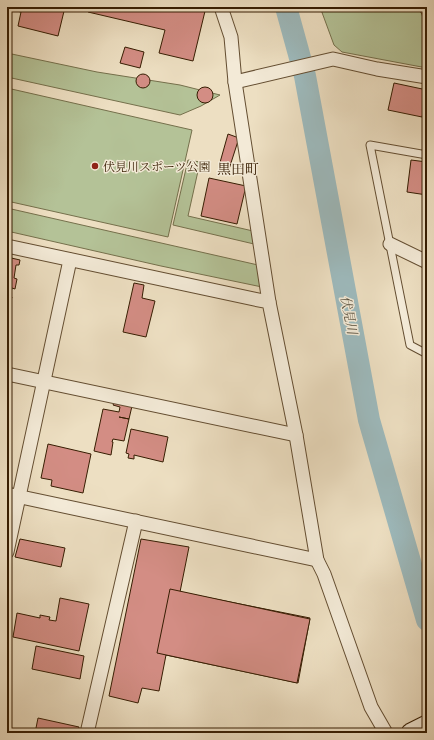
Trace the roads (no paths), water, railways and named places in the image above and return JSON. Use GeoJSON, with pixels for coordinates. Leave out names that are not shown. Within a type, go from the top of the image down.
{"type":"FeatureCollection","features":[{"type":"Feature","properties":{"kind":"street"},"geometry":{"type":"LineString","coordinates":[[221,7],[231,37],[235,82],[270,302],[296,434],[318,560],[372,707],[386,733]]}},
{"type":"Feature","properties":{"kind":"street"},"geometry":{"type":"LineString","coordinates":[[235,82],[333,59],[377,69],[427,77]]}},
{"type":"Feature","properties":{"kind":"street"},"geometry":{"type":"LineString","coordinates":[[390,244],[427,262]]}},
{"type":"Feature","properties":{"kind":"street"},"geometry":{"type":"LineString","coordinates":[[7,246],[270,302]]}},
{"type":"Feature","properties":{"kind":"street"},"geometry":{"type":"LineString","coordinates":[[7,552],[13,495],[44,381],[70,260]]}},
{"type":"Feature","properties":{"kind":"street"},"geometry":{"type":"LineString","coordinates":[[7,374],[296,434]]}},
{"type":"Feature","properties":{"kind":"street"},"geometry":{"type":"LineString","coordinates":[[13,495],[318,560]]}},
{"type":"Feature","properties":{"kind":"street"},"geometry":{"type":"LineString","coordinates":[[87,733],[136,522]]}},
{"type":"Feature","properties":{"kind":"lane"},"geometry":{"type":"LineString","coordinates":[[427,155],[370,145],[410,345],[427,354]]}},
{"type":"Feature","properties":{"kind":"waterway","name":"伏見川"},"geometry":{"type":"LineString","coordinates":[[286,7],[305,76],[369,420],[427,620]]}},
{"type":"Feature","properties":{"kind":"place","name":"伏見川スポーツ公園"},"geometry":{"type":"Point","coordinates":[95,166]}},
{"type":"Feature","properties":{"kind":"district","name":"黒田町"},"geometry":{"type":"Point","coordinates":[238,169]}}]}
